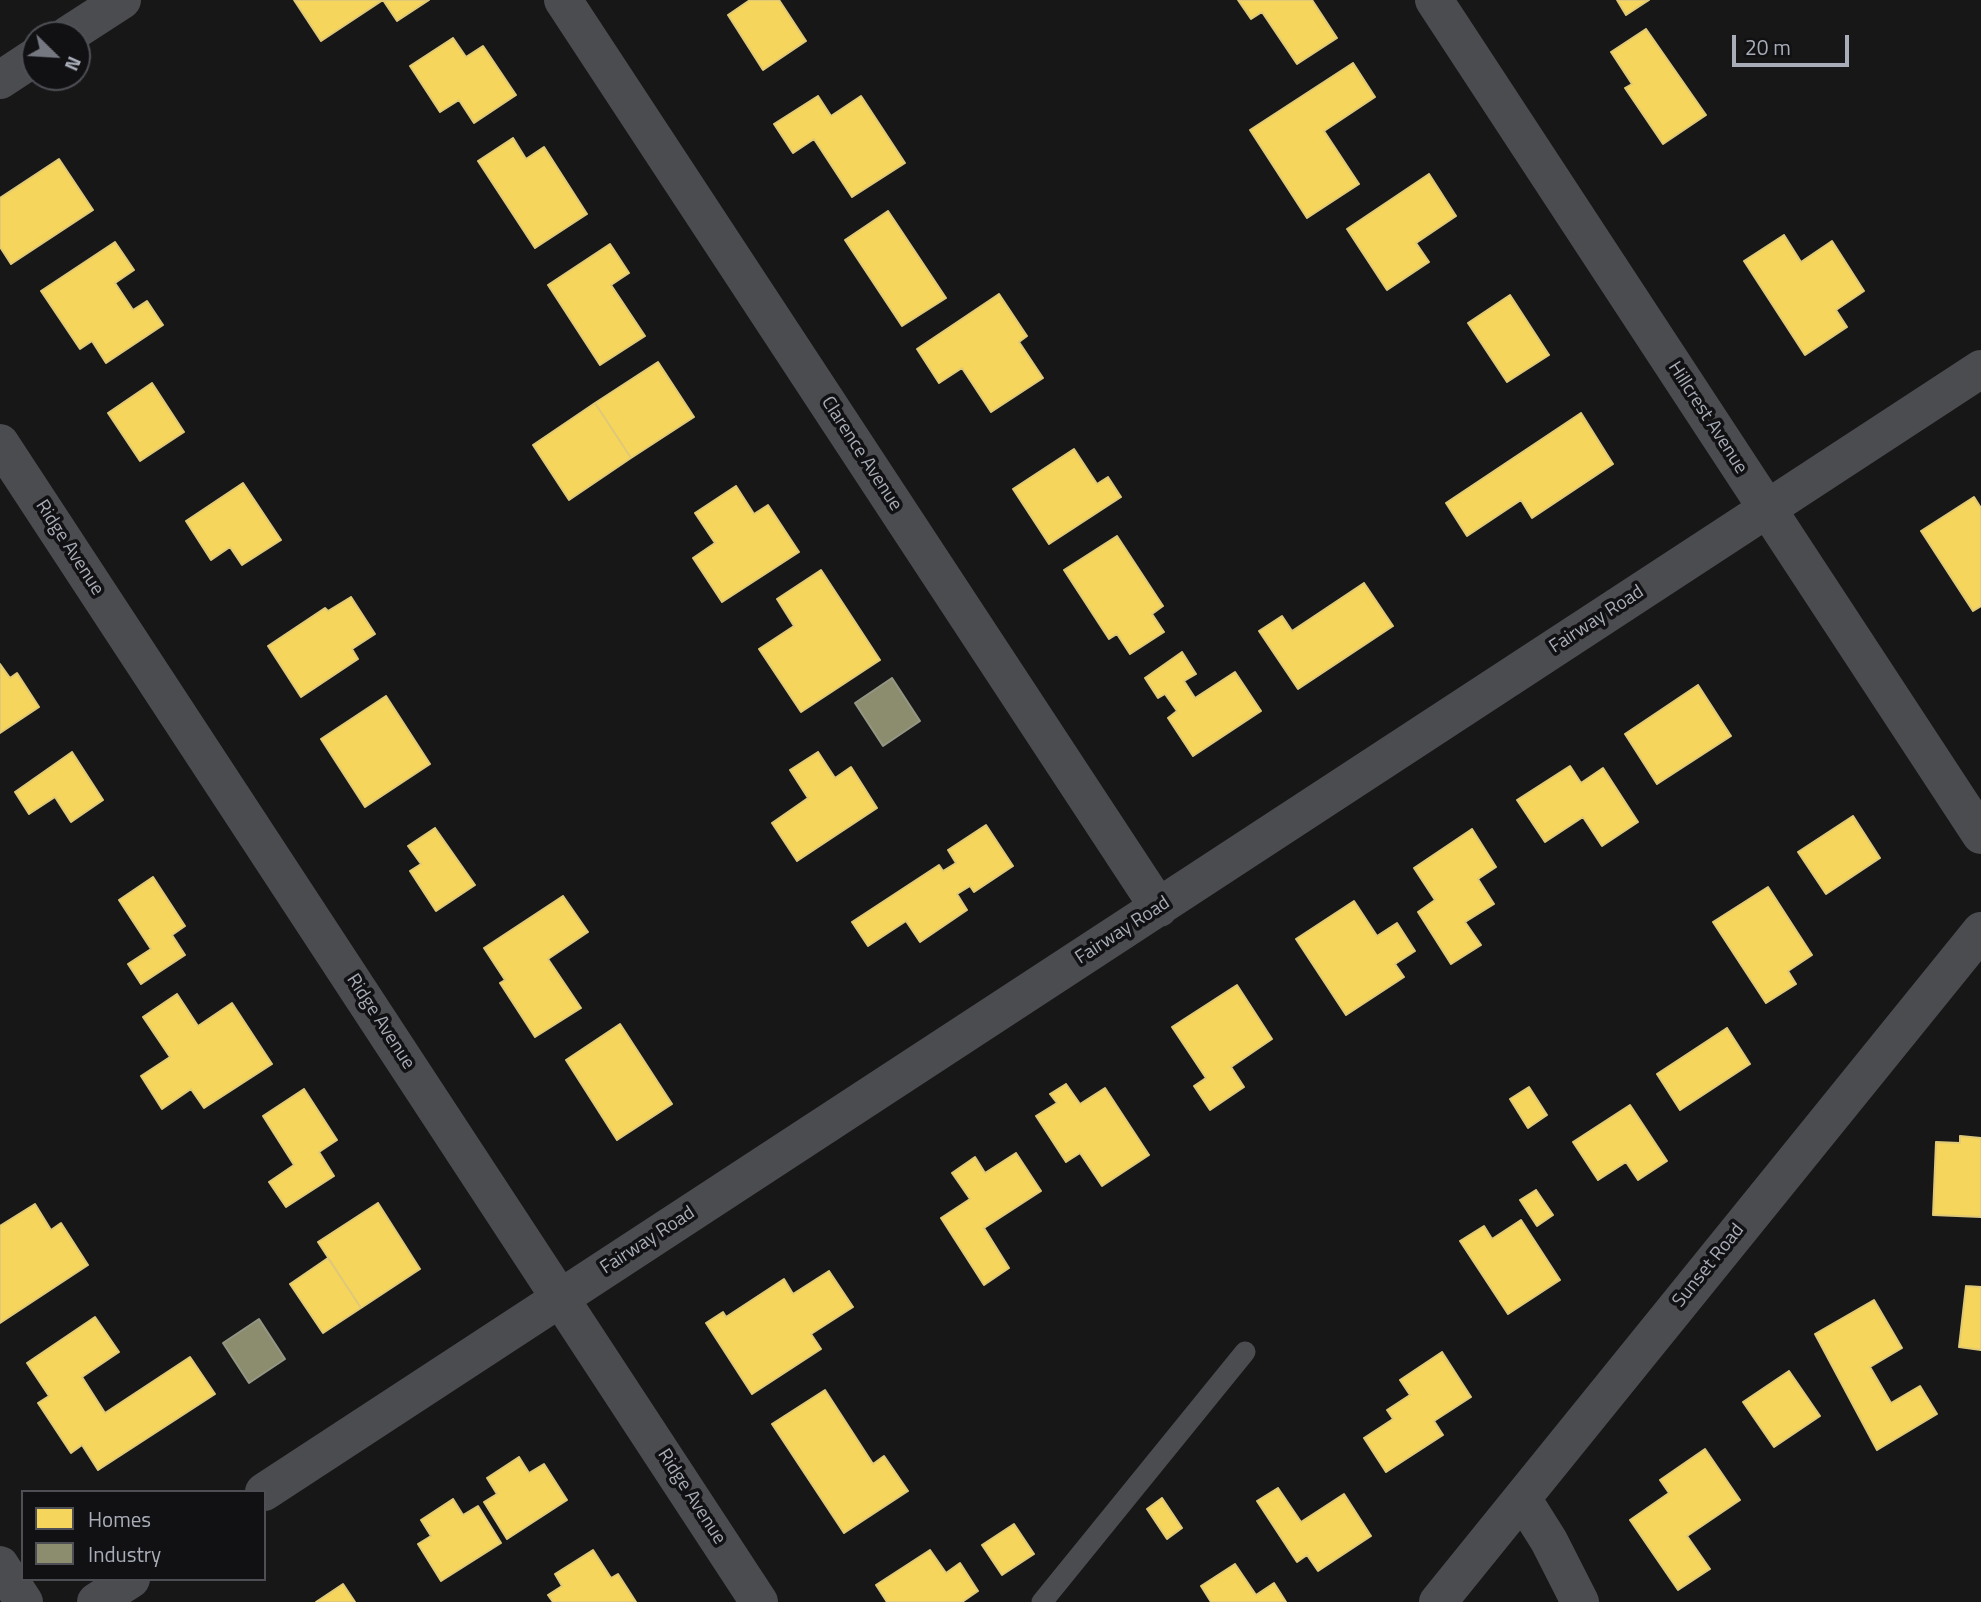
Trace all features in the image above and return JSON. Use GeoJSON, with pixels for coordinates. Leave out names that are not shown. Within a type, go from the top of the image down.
{"type":"FeatureCollection","features":[{"type":"Feature","properties":{"kind":"street"},"geometry":{"type":"LineString","coordinates":[[90,21],[122,0]]}},
{"type":"Feature","properties":{"kind":"street","name":"Clarence Avenue"},"geometry":{"type":"LineString","coordinates":[[563,0],[1159,908]]}},
{"type":"Feature","properties":{"kind":"street","name":"Hillcrest Avenue"},"geometry":{"type":"LineString","coordinates":[[1434,0],[1981,835]]}},
{"type":"Feature","properties":{"kind":"street"},"geometry":{"type":"LineString","coordinates":[[0,80],[21,66]]}},
{"type":"Feature","properties":{"kind":"street","name":"Fairway Road"},"geometry":{"type":"LineString","coordinates":[[266,1491],[1981,369]]}},
{"type":"Feature","properties":{"kind":"street","name":"Ridge Avenue"},"geometry":{"type":"LineString","coordinates":[[0,443],[759,1602]]}},
{"type":"Feature","properties":{"kind":"street","name":"Sunset Road"},"geometry":{"type":"LineString","coordinates":[[1438,1602],[1981,931]]}},
{"type":"Feature","properties":{"kind":"street"},"geometry":{"type":"LineString","coordinates":[[1522,1498],[1549,1541],[1580,1602]]}},
{"type":"Feature","properties":{"kind":"street"},"geometry":{"type":"LineString","coordinates":[[0,1565],[24,1602]]}},
{"type":"Feature","properties":{"kind":"street"},"geometry":{"type":"LineString","coordinates":[[96,1602],[128,1581]]}},
{"type":"Feature","properties":{"kind":"lane"},"geometry":{"type":"LineString","coordinates":[[1042,1602],[1245,1352]]}},
{"type":"Feature","properties":{"kind":"building: Homes"},"geometry":{"type":"Polygon","coordinates":[[[294,0],[383,0],[321,41],[294,0]]]}},
{"type":"Feature","properties":{"kind":"building: Homes"},"geometry":{"type":"Polygon","coordinates":[[[383,0],[429,0],[397,21],[383,0]]]}},
{"type":"Feature","properties":{"kind":"building: Homes"},"geometry":{"type":"Polygon","coordinates":[[[750,0],[779,0],[806,41],[763,70],[728,15],[750,0]]]}},
{"type":"Feature","properties":{"kind":"building: Homes"},"geometry":{"type":"Polygon","coordinates":[[[1238,0],[1312,0],[1337,38],[1297,64],[1262,12],[1251,19],[1238,0]]]}},
{"type":"Feature","properties":{"kind":"building: Homes"},"geometry":{"type":"Polygon","coordinates":[[[1617,0],[1649,0],[1626,15],[1617,0]]]}},
{"type":"Feature","properties":{"kind":"building: Homes"},"geometry":{"type":"Polygon","coordinates":[[[1646,29],[1706,115],[1663,144],[1625,88],[1632,84],[1611,52],[1646,29]]]}},
{"type":"Feature","properties":{"kind":"building: Homes"},"geometry":{"type":"Polygon","coordinates":[[[453,38],[466,57],[483,46],[516,95],[474,123],[459,100],[440,112],[410,66],[453,38]]]}},
{"type":"Feature","properties":{"kind":"building: Homes"},"geometry":{"type":"Polygon","coordinates":[[[1353,63],[1375,97],[1324,131],[1359,184],[1307,218],[1250,130],[1353,63]]]}},
{"type":"Feature","properties":{"kind":"building: Homes"},"geometry":{"type":"Polygon","coordinates":[[[818,96],[831,116],[861,96],[905,163],[852,197],[814,139],[793,153],[774,124],[818,96]]]}},
{"type":"Feature","properties":{"kind":"building: Homes"},"geometry":{"type":"Polygon","coordinates":[[[513,138],[526,159],[544,147],[587,214],[535,248],[478,161],[513,138]]]}},
{"type":"Feature","properties":{"kind":"building: Homes"},"geometry":{"type":"Polygon","coordinates":[[[59,159],[93,210],[11,264],[0,247],[0,198],[59,159]]]}},
{"type":"Feature","properties":{"kind":"building: Homes"},"geometry":{"type":"Polygon","coordinates":[[[1429,174],[1456,216],[1416,243],[1429,262],[1387,290],[1347,229],[1429,174]]]}},
{"type":"Feature","properties":{"kind":"building: Homes"},"geometry":{"type":"Polygon","coordinates":[[[888,211],[946,298],[902,326],[845,240],[888,211]]]}},
{"type":"Feature","properties":{"kind":"building: Homes"},"geometry":{"type":"Polygon","coordinates":[[[1784,235],[1801,262],[1832,241],[1864,291],[1836,310],[1847,327],[1805,355],[1744,261],[1784,235]]]}},
{"type":"Feature","properties":{"kind":"building: Homes"},"geometry":{"type":"Polygon","coordinates":[[[115,242],[134,270],[115,283],[133,310],[147,301],[163,325],[106,363],[92,341],[80,349],[41,291],[115,242]]]}},
{"type":"Feature","properties":{"kind":"building: Homes"},"geometry":{"type":"Polygon","coordinates":[[[610,244],[629,273],[611,285],[645,336],[600,365],[548,285],[610,244]]]}},
{"type":"Feature","properties":{"kind":"building: Homes"},"geometry":{"type":"Polygon","coordinates":[[[999,294],[1027,336],[1019,342],[1043,378],[991,412],[962,368],[939,383],[917,349],[999,294]]]}},
{"type":"Feature","properties":{"kind":"building: Homes"},"geometry":{"type":"Polygon","coordinates":[[[1510,295],[1549,355],[1507,382],[1468,323],[1510,295]]]}},
{"type":"Feature","properties":{"kind":"building: Homes"},"geometry":{"type":"Polygon","coordinates":[[[658,362],[694,417],[631,458],[595,403],[658,362]]]}},
{"type":"Feature","properties":{"kind":"building: Homes"},"geometry":{"type":"Polygon","coordinates":[[[152,383],[184,432],[140,461],[108,413],[152,383]]]}},
{"type":"Feature","properties":{"kind":"building: Homes"},"geometry":{"type":"Polygon","coordinates":[[[595,403],[631,458],[569,500],[533,445],[595,403]]]}},
{"type":"Feature","properties":{"kind":"building: Homes"},"geometry":{"type":"Polygon","coordinates":[[[1581,413],[1613,464],[1532,518],[1521,500],[1467,536],[1446,503],[1581,413]]]}},
{"type":"Feature","properties":{"kind":"building: Homes"},"geometry":{"type":"Polygon","coordinates":[[[1074,449],[1097,484],[1108,477],[1121,497],[1049,544],[1013,489],[1074,449]]]}},
{"type":"Feature","properties":{"kind":"building: Homes"},"geometry":{"type":"Polygon","coordinates":[[[243,483],[281,540],[242,565],[230,547],[211,560],[186,521],[243,483]]]}},
{"type":"Feature","properties":{"kind":"building: Homes"},"geometry":{"type":"Polygon","coordinates":[[[736,486],[754,514],[768,505],[799,552],[722,602],[693,558],[715,543],[695,513],[736,486]]]}},
{"type":"Feature","properties":{"kind":"building: Homes"},"geometry":{"type":"Polygon","coordinates":[[[1974,497],[1981,508],[1981,606],[1973,611],[1921,531],[1974,497]]]}},
{"type":"Feature","properties":{"kind":"building: Homes"},"geometry":{"type":"Polygon","coordinates":[[[1117,536],[1163,606],[1152,614],[1164,632],[1130,654],[1117,634],[1109,639],[1064,570],[1117,536]]]}},
{"type":"Feature","properties":{"kind":"building: Homes"},"geometry":{"type":"Polygon","coordinates":[[[821,570],[880,660],[801,712],[759,649],[794,626],[777,599],[821,570]]]}},
{"type":"Feature","properties":{"kind":"building: Homes"},"geometry":{"type":"Polygon","coordinates":[[[1364,583],[1393,626],[1298,689],[1259,631],[1282,616],[1292,631],[1364,583]]]}},
{"type":"Feature","properties":{"kind":"building: Homes"},"geometry":{"type":"Polygon","coordinates":[[[351,597],[375,634],[352,649],[358,659],[301,697],[268,646],[325,608],[328,611],[351,597]]]}},
{"type":"Feature","properties":{"kind":"building: Homes"},"geometry":{"type":"Polygon","coordinates":[[[1182,652],[1196,674],[1184,681],[1195,698],[1235,672],[1261,711],[1193,756],[1168,718],[1177,711],[1165,694],[1158,698],[1145,678],[1182,652]]]}},
{"type":"Feature","properties":{"kind":"building: Homes"},"geometry":{"type":"Polygon","coordinates":[[[0,664],[10,678],[17,673],[39,707],[0,733],[0,664]]]}},
{"type":"Feature","properties":{"kind":"building: Homes"},"geometry":{"type":"Polygon","coordinates":[[[1698,685],[1731,736],[1657,784],[1625,734],[1698,685]]]}},
{"type":"Feature","properties":{"kind":"building: Homes"},"geometry":{"type":"Polygon","coordinates":[[[386,696],[430,764],[365,807],[321,739],[386,696]]]}},
{"type":"Feature","properties":{"kind":"building: Homes"},"geometry":{"type":"Polygon","coordinates":[[[72,752],[103,800],[71,822],[55,797],[29,814],[15,792],[72,752]]]}},
{"type":"Feature","properties":{"kind":"building: Homes"},"geometry":{"type":"Polygon","coordinates":[[[818,752],[835,778],[851,767],[877,808],[797,861],[772,823],[808,798],[790,770],[818,752]]]}},
{"type":"Feature","properties":{"kind":"building: Homes"},"geometry":{"type":"Polygon","coordinates":[[[1570,766],[1581,783],[1603,768],[1638,822],[1602,846],[1583,817],[1545,842],[1517,800],[1570,766]]]}},
{"type":"Feature","properties":{"kind":"building: Homes"},"geometry":{"type":"Polygon","coordinates":[[[1853,816],[1880,858],[1826,894],[1798,852],[1853,816]]]}},
{"type":"Feature","properties":{"kind":"building: Homes"},"geometry":{"type":"Polygon","coordinates":[[[986,825],[1013,866],[974,892],[970,886],[957,894],[967,910],[920,942],[906,921],[868,946],[852,922],[939,865],[943,871],[956,863],[948,850],[986,825]]]}},
{"type":"Feature","properties":{"kind":"building: Homes"},"geometry":{"type":"Polygon","coordinates":[[[435,828],[475,885],[436,911],[410,871],[421,864],[408,846],[435,828]]]}},
{"type":"Feature","properties":{"kind":"building: Homes"},"geometry":{"type":"Polygon","coordinates":[[[1472,829],[1496,867],[1478,879],[1494,904],[1465,922],[1481,945],[1451,964],[1418,912],[1435,900],[1414,868],[1472,829]]]}},
{"type":"Feature","properties":{"kind":"building: Homes"},"geometry":{"type":"Polygon","coordinates":[[[153,877],[185,926],[172,935],[185,955],[141,984],[128,964],[151,949],[119,900],[153,877]]]}},
{"type":"Feature","properties":{"kind":"building: Homes"},"geometry":{"type":"Polygon","coordinates":[[[1768,887],[1812,955],[1788,971],[1796,984],[1766,1003],[1713,922],[1768,887]]]}},
{"type":"Feature","properties":{"kind":"building: Homes"},"geometry":{"type":"Polygon","coordinates":[[[563,896],[588,932],[548,959],[581,1008],[535,1037],[500,983],[505,980],[484,948],[563,896]]]}},
{"type":"Feature","properties":{"kind":"building: Homes"},"geometry":{"type":"Polygon","coordinates":[[[1354,901],[1377,936],[1397,923],[1415,951],[1395,964],[1404,977],[1346,1015],[1296,939],[1354,901]]]}},
{"type":"Feature","properties":{"kind":"building: Homes"},"geometry":{"type":"Polygon","coordinates":[[[1237,985],[1272,1039],[1231,1067],[1244,1087],[1210,1110],[1194,1086],[1206,1078],[1172,1027],[1237,985]]]}},
{"type":"Feature","properties":{"kind":"building: Homes"},"geometry":{"type":"Polygon","coordinates":[[[177,994],[198,1026],[232,1003],[272,1064],[204,1108],[191,1089],[162,1109],[141,1076],[170,1057],[143,1017],[177,994]]]}},
{"type":"Feature","properties":{"kind":"building: Homes"},"geometry":{"type":"Polygon","coordinates":[[[620,1024],[672,1104],[617,1140],[566,1060],[620,1024]]]}},
{"type":"Feature","properties":{"kind":"building: Homes"},"geometry":{"type":"Polygon","coordinates":[[[1727,1028],[1750,1064],[1680,1110],[1657,1074],[1727,1028]]]}},
{"type":"Feature","properties":{"kind":"building: Homes"},"geometry":{"type":"Polygon","coordinates":[[[1066,1084],[1080,1104],[1105,1088],[1149,1155],[1102,1186],[1080,1153],[1066,1162],[1036,1116],[1057,1103],[1050,1094],[1066,1084]]]}},
{"type":"Feature","properties":{"kind":"building: Homes"},"geometry":{"type":"Polygon","coordinates":[[[1529,1087],[1547,1115],[1528,1128],[1510,1099],[1529,1087]]]}},
{"type":"Feature","properties":{"kind":"building: Homes"},"geometry":{"type":"Polygon","coordinates":[[[304,1089],[337,1140],[319,1152],[334,1176],[286,1207],[269,1182],[294,1165],[263,1116],[304,1089]]]}},
{"type":"Feature","properties":{"kind":"building: Homes"},"geometry":{"type":"Polygon","coordinates":[[[1630,1105],[1667,1161],[1638,1180],[1626,1162],[1598,1180],[1573,1142],[1630,1105]]]}},
{"type":"Feature","properties":{"kind":"building: Homes"},"geometry":{"type":"Polygon","coordinates":[[[1960,1136],[1981,1138],[1981,1217],[1933,1215],[1936,1142],[1960,1143],[1960,1136]]]}},
{"type":"Feature","properties":{"kind":"building: Homes"},"geometry":{"type":"Polygon","coordinates":[[[1016,1153],[1041,1191],[984,1228],[1009,1268],[984,1285],[941,1218],[970,1199],[952,1173],[975,1157],[985,1173],[1016,1153]]]}},
{"type":"Feature","properties":{"kind":"building: Homes"},"geometry":{"type":"Polygon","coordinates":[[[1536,1190],[1553,1215],[1537,1226],[1520,1200],[1536,1190]]]}},
{"type":"Feature","properties":{"kind":"building: Homes"},"geometry":{"type":"Polygon","coordinates":[[[378,1203],[420,1269],[361,1308],[318,1242],[378,1203]]]}},
{"type":"Feature","properties":{"kind":"building: Homes"},"geometry":{"type":"Polygon","coordinates":[[[35,1204],[51,1230],[61,1223],[88,1265],[0,1323],[0,1226],[35,1204]]]}},
{"type":"Feature","properties":{"kind":"building: Homes"},"geometry":{"type":"Polygon","coordinates":[[[1521,1220],[1560,1280],[1508,1314],[1460,1241],[1484,1226],[1492,1239],[1521,1220]]]}},
{"type":"Feature","properties":{"kind":"building: Homes"},"geometry":{"type":"Polygon","coordinates":[[[328,1258],[361,1308],[323,1333],[290,1284],[328,1258]]]}},
{"type":"Feature","properties":{"kind":"building: Homes"},"geometry":{"type":"Polygon","coordinates":[[[829,1271],[853,1307],[811,1334],[821,1349],[752,1394],[706,1323],[723,1312],[726,1317],[784,1279],[793,1294],[829,1271]]]}},
{"type":"Feature","properties":{"kind":"building: Homes"},"geometry":{"type":"Polygon","coordinates":[[[1966,1286],[1981,1287],[1981,1350],[1959,1347],[1966,1286]]]}},
{"type":"Feature","properties":{"kind":"building: Homes"},"geometry":{"type":"Polygon","coordinates":[[[1874,1300],[1902,1348],[1870,1367],[1891,1403],[1920,1386],[1937,1414],[1877,1450],[1815,1334],[1874,1300]]]}},
{"type":"Feature","properties":{"kind":"building: Homes"},"geometry":{"type":"Polygon","coordinates":[[[95,1317],[119,1352],[82,1377],[105,1413],[190,1357],[215,1394],[98,1470],[82,1445],[71,1453],[38,1403],[49,1396],[27,1363],[95,1317]]]}},
{"type":"Feature","properties":{"kind":"building: Homes"},"geometry":{"type":"Polygon","coordinates":[[[1442,1352],[1471,1397],[1434,1421],[1443,1435],[1386,1472],[1364,1438],[1393,1419],[1387,1410],[1410,1395],[1400,1380],[1442,1352]]]}},
{"type":"Feature","properties":{"kind":"building: Homes"},"geometry":{"type":"Polygon","coordinates":[[[1789,1371],[1820,1416],[1774,1447],[1743,1402],[1789,1371]]]}},
{"type":"Feature","properties":{"kind":"building: Homes"},"geometry":{"type":"Polygon","coordinates":[[[825,1390],[873,1464],[884,1456],[908,1491],[844,1533],[772,1424],[825,1390]]]}},
{"type":"Feature","properties":{"kind":"building: Homes"},"geometry":{"type":"Polygon","coordinates":[[[1705,1449],[1740,1500],[1687,1536],[1710,1569],[1678,1590],[1630,1520],[1669,1493],[1660,1480],[1705,1449]]]}},
{"type":"Feature","properties":{"kind":"building: Homes"},"geometry":{"type":"Polygon","coordinates":[[[519,1457],[529,1473],[544,1464],[567,1500],[507,1539],[484,1502],[497,1494],[487,1478],[519,1457]]]}},
{"type":"Feature","properties":{"kind":"building: Homes"},"geometry":{"type":"Polygon","coordinates":[[[1278,1488],[1301,1522],[1344,1494],[1371,1536],[1318,1571],[1307,1555],[1297,1562],[1257,1501],[1278,1488]]]}},
{"type":"Feature","properties":{"kind":"building: Homes"},"geometry":{"type":"Polygon","coordinates":[[[1162,1498],[1182,1528],[1167,1539],[1147,1509],[1162,1498]]]}},
{"type":"Feature","properties":{"kind":"building: Homes"},"geometry":{"type":"Polygon","coordinates":[[[453,1499],[463,1515],[478,1506],[501,1543],[441,1581],[418,1544],[431,1536],[421,1520],[453,1499]]]}},
{"type":"Feature","properties":{"kind":"building: Homes"},"geometry":{"type":"Polygon","coordinates":[[[1014,1524],[1034,1554],[1002,1575],[982,1545],[1014,1524]]]}},
{"type":"Feature","properties":{"kind":"building: Homes"},"geometry":{"type":"Polygon","coordinates":[[[593,1550],[611,1578],[618,1574],[636,1602],[553,1602],[548,1595],[562,1586],[555,1574],[593,1550]]]}},
{"type":"Feature","properties":{"kind":"building: Homes"},"geometry":{"type":"Polygon","coordinates":[[[930,1550],[946,1573],[960,1563],[978,1591],[962,1602],[887,1602],[876,1585],[930,1550]]]}},
{"type":"Feature","properties":{"kind":"building: Homes"},"geometry":{"type":"Polygon","coordinates":[[[1235,1564],[1256,1595],[1274,1583],[1286,1602],[1211,1602],[1201,1586],[1235,1564]]]}},
{"type":"Feature","properties":{"kind":"building: Homes"},"geometry":{"type":"Polygon","coordinates":[[[343,1584],[355,1602],[316,1602],[343,1584]]]}},
{"type":"Feature","properties":{"kind":"building: Industry"},"geometry":{"type":"Polygon","coordinates":[[[892,678],[920,721],[883,746],[855,703],[892,678]]]}},
{"type":"Feature","properties":{"kind":"building: Industry"},"geometry":{"type":"Polygon","coordinates":[[[259,1319],[285,1359],[249,1383],[223,1343],[259,1319]]]}}]}
